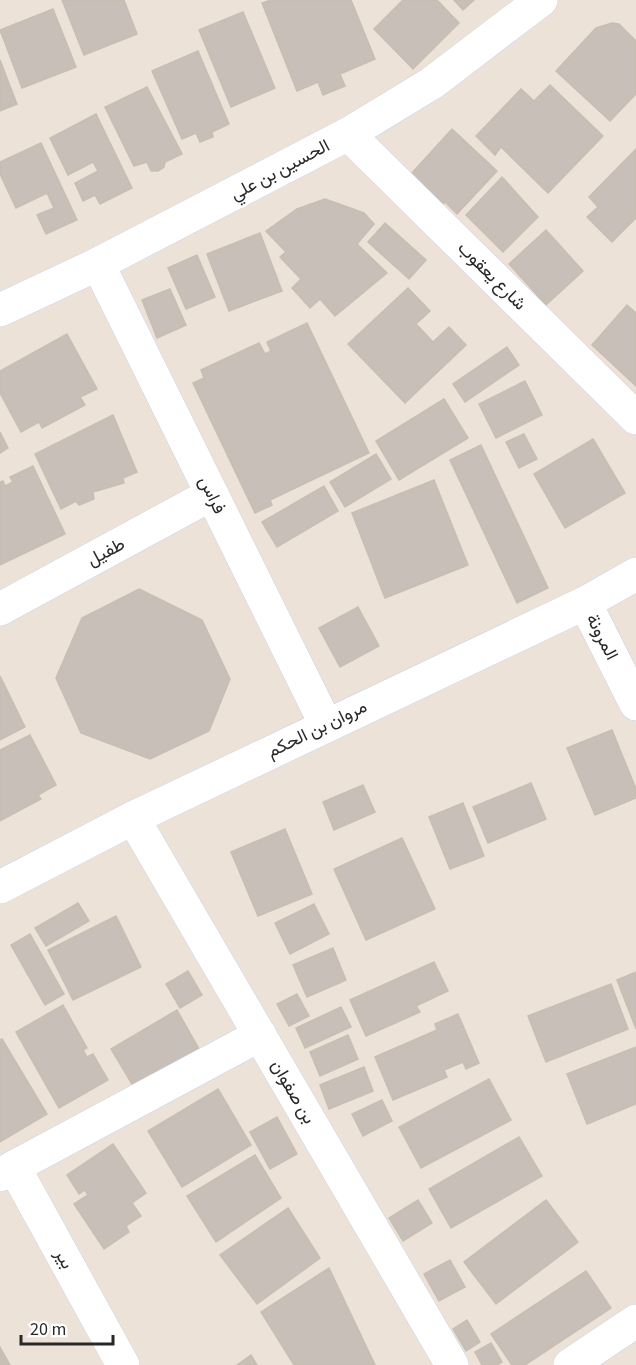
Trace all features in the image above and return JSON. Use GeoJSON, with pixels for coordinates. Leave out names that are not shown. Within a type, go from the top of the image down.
{"type":"FeatureCollection","features":[{"type":"Feature","properties":{"kind":"street","name":"الحسين بن علي"},"geometry":{"type":"LineString","coordinates":[[0,310],[98,264],[348,134],[432,83],[541,0]]}},
{"type":"Feature","properties":{"kind":"street","name":"شارع يعقوب"},"geometry":{"type":"LineString","coordinates":[[348,134],[636,418]]}},
{"type":"Feature","properties":{"kind":"street","name":"فراس"},"geometry":{"type":"LineString","coordinates":[[98,264],[326,724]]}},
{"type":"Feature","properties":{"kind":"street","name":"طفيل"},"geometry":{"type":"LineString","coordinates":[[0,609],[212,494]]}},
{"type":"Feature","properties":{"kind":"street","name":"مروان بن الحكم"},"geometry":{"type":"LineString","coordinates":[[0,887],[133,818],[326,724],[585,603],[636,574]]}},
{"type":"Feature","properties":{"kind":"street","name":"المرونة"},"geometry":{"type":"LineString","coordinates":[[585,603],[636,704]]}},
{"type":"Feature","properties":{"kind":"street","name":"بن صفوان"},"geometry":{"type":"LineString","coordinates":[[133,818],[452,1365]]}},
{"type":"Feature","properties":{"kind":"street"},"geometry":{"type":"LineString","coordinates":[[7,1171],[260,1035]]}},
{"type":"Feature","properties":{"kind":"street","name":"بير"},"geometry":{"type":"LineString","coordinates":[[7,1171],[123,1365]]}},
{"type":"Feature","properties":{"kind":"street"},"geometry":{"type":"LineString","coordinates":[[570,1365],[636,1321]]}},
{"type":"Feature","properties":{"kind":"building"},"geometry":{"type":"Polygon","coordinates":[[[62,0],[124,0],[137,34],[84,55],[62,0]]]}},
{"type":"Feature","properties":{"kind":"building"},"geometry":{"type":"Polygon","coordinates":[[[271,0],[351,0],[375,59],[340,74],[345,86],[323,95],[318,82],[297,91],[262,3],[271,0]]]}},
{"type":"Feature","properties":{"kind":"building"},"geometry":{"type":"Polygon","coordinates":[[[403,0],[437,0],[459,23],[413,69],[374,29],[403,0]]]}},
{"type":"Feature","properties":{"kind":"building"},"geometry":{"type":"Polygon","coordinates":[[[454,0],[474,0],[463,10],[454,0]]]}},
{"type":"Feature","properties":{"kind":"building"},"geometry":{"type":"Polygon","coordinates":[[[53,9],[76,67],[22,88],[0,30],[53,9]]]}},
{"type":"Feature","properties":{"kind":"building"},"geometry":{"type":"Polygon","coordinates":[[[243,12],[275,88],[231,107],[199,30],[243,12]]]}},
{"type":"Feature","properties":{"kind":"building"},"geometry":{"type":"Polygon","coordinates":[[[612,23],[619,24],[636,41],[636,94],[610,121],[556,71],[596,28],[612,23]]]}},
{"type":"Feature","properties":{"kind":"building"},"geometry":{"type":"Polygon","coordinates":[[[198,51],[229,124],[212,132],[213,137],[200,142],[196,133],[182,139],[152,71],[198,51]]]}},
{"type":"Feature","properties":{"kind":"building"},"geometry":{"type":"Polygon","coordinates":[[[0,60],[17,104],[0,111],[0,60]]]}},
{"type":"Feature","properties":{"kind":"building"},"geometry":{"type":"Polygon","coordinates":[[[550,85],[603,136],[548,193],[501,147],[495,155],[476,136],[521,89],[534,101],[550,85]]]}},
{"type":"Feature","properties":{"kind":"building"},"geometry":{"type":"Polygon","coordinates":[[[147,87],[182,154],[165,162],[164,167],[158,171],[151,171],[147,162],[134,166],[105,107],[147,87]]]}},
{"type":"Feature","properties":{"kind":"building"},"geometry":{"type":"Polygon","coordinates":[[[96,114],[132,188],[100,204],[95,195],[83,201],[75,183],[98,171],[93,162],[68,175],[50,138],[96,114]]]}},
{"type":"Feature","properties":{"kind":"building"},"geometry":{"type":"Polygon","coordinates":[[[452,129],[497,171],[457,214],[445,202],[439,208],[411,174],[452,129]]]}},
{"type":"Feature","properties":{"kind":"building"},"geometry":{"type":"Polygon","coordinates":[[[41,143],[77,220],[46,234],[37,215],[54,208],[47,193],[16,208],[0,174],[0,162],[41,143]]]}},
{"type":"Feature","properties":{"kind":"building"},"geometry":{"type":"Polygon","coordinates":[[[636,149],[636,218],[612,242],[587,217],[598,207],[589,197],[636,149]]]}},
{"type":"Feature","properties":{"kind":"building"},"geometry":{"type":"Polygon","coordinates":[[[502,177],[538,217],[503,252],[466,215],[502,177]]]}},
{"type":"Feature","properties":{"kind":"building"},"geometry":{"type":"Polygon","coordinates":[[[325,199],[364,213],[374,224],[357,244],[387,273],[335,316],[320,299],[310,308],[292,288],[301,279],[280,257],[286,252],[266,231],[297,209],[325,199]]]}},
{"type":"Feature","properties":{"kind":"building"},"geometry":{"type":"Polygon","coordinates":[[[385,223],[426,260],[409,279],[368,242],[385,223]]]}},
{"type":"Feature","properties":{"kind":"building"},"geometry":{"type":"Polygon","coordinates":[[[546,230],[583,271],[546,305],[509,264],[546,230]]]}},
{"type":"Feature","properties":{"kind":"building"},"geometry":{"type":"Polygon","coordinates":[[[260,233],[282,291],[229,311],[207,254],[260,233]]]}},
{"type":"Feature","properties":{"kind":"building"},"geometry":{"type":"Polygon","coordinates":[[[197,255],[215,297],[186,309],[168,268],[197,255]]]}},
{"type":"Feature","properties":{"kind":"building"},"geometry":{"type":"Polygon","coordinates":[[[408,288],[430,311],[416,324],[433,342],[449,327],[466,345],[405,403],[348,344],[408,288]]]}},
{"type":"Feature","properties":{"kind":"building"},"geometry":{"type":"Polygon","coordinates":[[[170,289],[186,325],[157,338],[142,300],[170,289]]]}},
{"type":"Feature","properties":{"kind":"building"},"geometry":{"type":"Polygon","coordinates":[[[627,305],[636,313],[636,386],[592,345],[627,305]]]}},
{"type":"Feature","properties":{"kind":"building"},"geometry":{"type":"Polygon","coordinates":[[[307,323],[369,453],[270,500],[272,505],[255,513],[193,383],[204,378],[201,370],[259,343],[265,354],[271,351],[267,342],[307,323]]]}},
{"type":"Feature","properties":{"kind":"building"},"geometry":{"type":"Polygon","coordinates":[[[67,334],[97,389],[80,397],[85,405],[42,428],[39,422],[21,432],[0,393],[0,371],[67,334]]]}},
{"type":"Feature","properties":{"kind":"building"},"geometry":{"type":"Polygon","coordinates":[[[507,347],[519,365],[465,402],[453,384],[507,347]]]}},
{"type":"Feature","properties":{"kind":"building"},"geometry":{"type":"Polygon","coordinates":[[[525,381],[542,415],[496,438],[479,404],[525,381]]]}},
{"type":"Feature","properties":{"kind":"building"},"geometry":{"type":"Polygon","coordinates":[[[444,399],[468,438],[399,480],[376,441],[444,399]]]}},
{"type":"Feature","properties":{"kind":"building"},"geometry":{"type":"Polygon","coordinates":[[[113,415],[137,472],[123,478],[124,483],[93,492],[94,499],[79,505],[76,501],[61,509],[35,454],[113,415]]]}},
{"type":"Feature","properties":{"kind":"building"},"geometry":{"type":"Polygon","coordinates":[[[0,432],[8,448],[0,453],[0,432]]]}},
{"type":"Feature","properties":{"kind":"building"},"geometry":{"type":"Polygon","coordinates":[[[524,434],[537,459],[519,468],[506,442],[524,434]]]}},
{"type":"Feature","properties":{"kind":"building"},"geometry":{"type":"Polygon","coordinates":[[[593,439],[625,493],[565,528],[534,474],[593,439]]]}},
{"type":"Feature","properties":{"kind":"building"},"geometry":{"type":"Polygon","coordinates":[[[481,445],[548,588],[517,603],[450,460],[481,445]]]}},
{"type":"Feature","properties":{"kind":"building"},"geometry":{"type":"Polygon","coordinates":[[[376,454],[391,479],[345,507],[330,482],[376,454]]]}},
{"type":"Feature","properties":{"kind":"building"},"geometry":{"type":"Polygon","coordinates":[[[33,466],[65,534],[0,565],[0,482],[3,481],[5,486],[13,482],[10,477],[33,466]]]}},
{"type":"Feature","properties":{"kind":"building"},"geometry":{"type":"Polygon","coordinates":[[[434,480],[468,565],[385,598],[352,513],[434,480]]]}},
{"type":"Feature","properties":{"kind":"building"},"geometry":{"type":"Polygon","coordinates":[[[324,486],[338,511],[277,547],[262,522],[324,486]]]}},
{"type":"Feature","properties":{"kind":"building"},"geometry":{"type":"Polygon","coordinates":[[[139,589],[202,620],[230,679],[209,731],[150,759],[81,733],[56,678],[82,618],[139,589]]]}},
{"type":"Feature","properties":{"kind":"building"},"geometry":{"type":"Polygon","coordinates":[[[358,607],[379,646],[340,667],[319,628],[358,607]]]}},
{"type":"Feature","properties":{"kind":"building"},"geometry":{"type":"Polygon","coordinates":[[[0,676],[25,727],[0,740],[0,676]]]}},
{"type":"Feature","properties":{"kind":"building"},"geometry":{"type":"Polygon","coordinates":[[[612,730],[636,789],[636,798],[595,815],[567,748],[612,730]]]}},
{"type":"Feature","properties":{"kind":"building"},"geometry":{"type":"Polygon","coordinates":[[[30,735],[56,785],[38,795],[41,799],[0,821],[0,750],[30,735]]]}},
{"type":"Feature","properties":{"kind":"building"},"geometry":{"type":"Polygon","coordinates":[[[531,783],[546,819],[488,843],[473,807],[531,783]]]}},
{"type":"Feature","properties":{"kind":"building"},"geometry":{"type":"Polygon","coordinates":[[[363,785],[375,812],[334,830],[323,802],[363,785]]]}},
{"type":"Feature","properties":{"kind":"building"},"geometry":{"type":"Polygon","coordinates":[[[463,803],[484,856],[450,869],[429,817],[463,803]]]}},
{"type":"Feature","properties":{"kind":"building"},"geometry":{"type":"Polygon","coordinates":[[[285,829],[312,894],[258,916],[231,852],[285,829]]]}},
{"type":"Feature","properties":{"kind":"building"},"geometry":{"type":"Polygon","coordinates":[[[402,838],[435,909],[366,940],[334,869],[402,838]]]}},
{"type":"Feature","properties":{"kind":"building"},"geometry":{"type":"Polygon","coordinates":[[[78,903],[89,921],[46,946],[35,928],[78,903]]]}},
{"type":"Feature","properties":{"kind":"building"},"geometry":{"type":"Polygon","coordinates":[[[314,904],[329,934],[290,954],[275,923],[314,904]]]}},
{"type":"Feature","properties":{"kind":"building"},"geometry":{"type":"Polygon","coordinates":[[[116,916],[141,967],[73,1000],[48,950],[116,916]]]}},
{"type":"Feature","properties":{"kind":"building"},"geometry":{"type":"Polygon","coordinates":[[[30,934],[64,994],[45,1005],[11,945],[30,934]]]}},
{"type":"Feature","properties":{"kind":"building"},"geometry":{"type":"Polygon","coordinates":[[[333,948],[346,980],[307,997],[293,965],[333,948]]]}},
{"type":"Feature","properties":{"kind":"building"},"geometry":{"type":"Polygon","coordinates":[[[434,962],[448,991],[416,1006],[420,1012],[366,1036],[350,1000],[434,962]]]}},
{"type":"Feature","properties":{"kind":"building"},"geometry":{"type":"Polygon","coordinates":[[[188,971],[202,995],[180,1008],[166,984],[188,971]]]}},
{"type":"Feature","properties":{"kind":"building"},"geometry":{"type":"Polygon","coordinates":[[[636,972],[636,1029],[617,980],[636,972]]]}},
{"type":"Feature","properties":{"kind":"building"},"geometry":{"type":"Polygon","coordinates":[[[611,984],[628,1029],[546,1062],[528,1016],[611,984]]]}},
{"type":"Feature","properties":{"kind":"building"},"geometry":{"type":"Polygon","coordinates":[[[297,994],[309,1016],[289,1026],[277,1004],[297,994]]]}},
{"type":"Feature","properties":{"kind":"building"},"geometry":{"type":"Polygon","coordinates":[[[63,1005],[87,1048],[83,1050],[87,1057],[93,1054],[108,1080],[59,1108],[16,1032],[63,1005]]]}},
{"type":"Feature","properties":{"kind":"building"},"geometry":{"type":"Polygon","coordinates":[[[341,1007],[351,1027],[305,1048],[296,1028],[341,1007]]]}},
{"type":"Feature","properties":{"kind":"building"},"geometry":{"type":"Polygon","coordinates":[[[177,1010],[203,1056],[138,1094],[111,1049],[177,1010]]]}},
{"type":"Feature","properties":{"kind":"building"},"geometry":{"type":"Polygon","coordinates":[[[458,1014],[479,1063],[466,1069],[463,1062],[444,1070],[447,1077],[393,1100],[375,1057],[437,1030],[435,1024],[458,1014]]]}},
{"type":"Feature","properties":{"kind":"building"},"geometry":{"type":"Polygon","coordinates":[[[348,1035],[358,1059],[320,1076],[310,1052],[348,1035]]]}},
{"type":"Feature","properties":{"kind":"building"},"geometry":{"type":"Polygon","coordinates":[[[2,1039],[47,1114],[0,1142],[0,1040],[2,1039]]]}},
{"type":"Feature","properties":{"kind":"building"},"geometry":{"type":"Polygon","coordinates":[[[636,1047],[636,1104],[587,1124],[567,1074],[636,1047]]]}},
{"type":"Feature","properties":{"kind":"building"},"geometry":{"type":"Polygon","coordinates":[[[364,1067],[373,1091],[329,1109],[320,1085],[364,1067]]]}},
{"type":"Feature","properties":{"kind":"building"},"geometry":{"type":"Polygon","coordinates":[[[489,1079],[511,1120],[421,1168],[399,1127],[489,1079]]]}},
{"type":"Feature","properties":{"kind":"building"},"geometry":{"type":"Polygon","coordinates":[[[218,1089],[251,1145],[182,1187],[148,1131],[218,1089]]]}},
{"type":"Feature","properties":{"kind":"building"},"geometry":{"type":"Polygon","coordinates":[[[382,1100],[392,1121],[363,1136],[352,1114],[382,1100]]]}},
{"type":"Feature","properties":{"kind":"building"},"geometry":{"type":"Polygon","coordinates":[[[277,1117],[297,1154],[270,1169],[250,1132],[277,1117]]]}},
{"type":"Feature","properties":{"kind":"building"},"geometry":{"type":"Polygon","coordinates":[[[519,1137],[542,1176],[451,1228],[429,1189],[519,1137]]]}},
{"type":"Feature","properties":{"kind":"building"},"geometry":{"type":"Polygon","coordinates":[[[113,1144],[146,1193],[132,1203],[141,1216],[126,1226],[129,1232],[104,1249],[74,1204],[88,1195],[85,1190],[79,1194],[67,1175],[113,1144]]]}},
{"type":"Feature","properties":{"kind":"building"},"geometry":{"type":"Polygon","coordinates":[[[255,1155],[281,1198],[216,1242],[187,1196],[255,1155]]]}},
{"type":"Feature","properties":{"kind":"building"},"geometry":{"type":"Polygon","coordinates":[[[418,1200],[432,1223],[403,1241],[389,1218],[418,1200]]]}},
{"type":"Feature","properties":{"kind":"building"},"geometry":{"type":"Polygon","coordinates":[[[546,1200],[578,1242],[496,1304],[464,1262],[546,1200]]]}},
{"type":"Feature","properties":{"kind":"building"},"geometry":{"type":"Polygon","coordinates":[[[288,1208],[320,1258],[257,1304],[220,1255],[288,1208]]]}},
{"type":"Feature","properties":{"kind":"building"},"geometry":{"type":"Polygon","coordinates":[[[450,1260],[465,1287],[439,1301],[424,1274],[450,1260]]]}},
{"type":"Feature","properties":{"kind":"building"},"geometry":{"type":"Polygon","coordinates":[[[329,1268],[375,1365],[294,1365],[261,1312],[329,1268]]]}},
{"type":"Feature","properties":{"kind":"building"},"geometry":{"type":"Polygon","coordinates":[[[586,1271],[611,1308],[525,1365],[512,1365],[491,1334],[586,1271]]]}},
{"type":"Feature","properties":{"kind":"building"},"geometry":{"type":"Polygon","coordinates":[[[467,1320],[480,1342],[466,1351],[453,1329],[467,1320]]]}},
{"type":"Feature","properties":{"kind":"building"},"geometry":{"type":"Polygon","coordinates":[[[491,1343],[502,1362],[497,1365],[482,1365],[475,1352],[491,1343]]]}},
{"type":"Feature","properties":{"kind":"building"},"geometry":{"type":"Polygon","coordinates":[[[0,1347],[10,1365],[0,1365],[0,1347]]]}},
{"type":"Feature","properties":{"kind":"building"},"geometry":{"type":"Polygon","coordinates":[[[251,1355],[257,1365],[237,1365],[251,1355]]]}}]}
